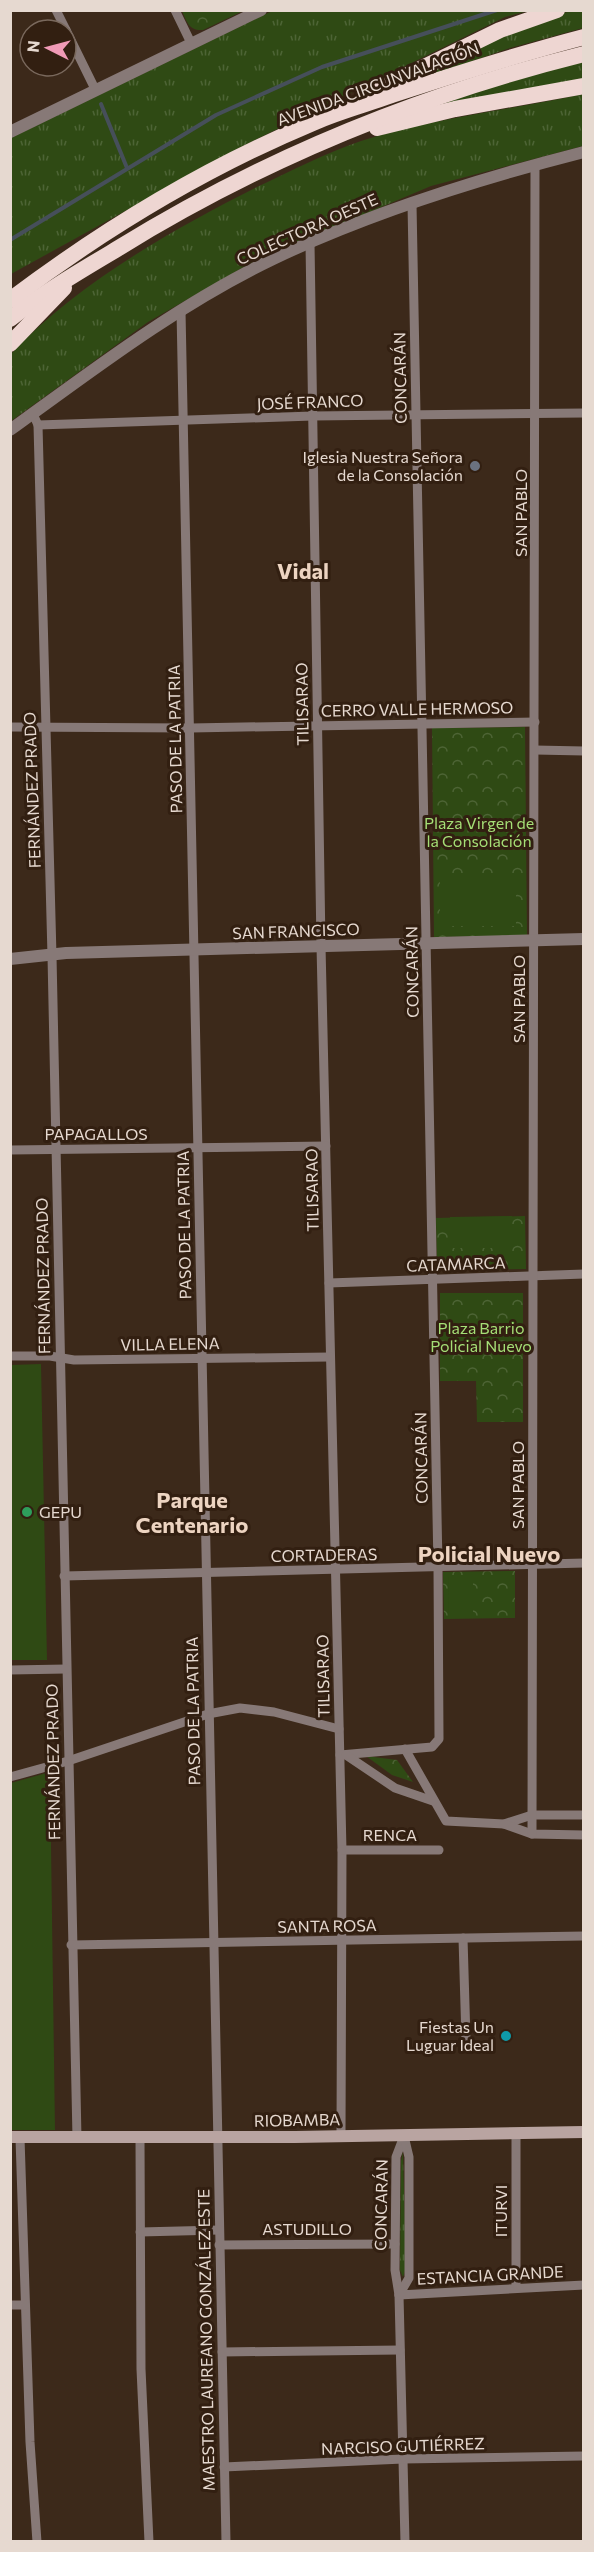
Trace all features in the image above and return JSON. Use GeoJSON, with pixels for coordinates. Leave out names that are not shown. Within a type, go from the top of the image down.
{"type":"FeatureCollection","features":[{"type":"Feature","properties":{"kind":"highway"},"geometry":{"type":"LineString","coordinates":[[318,120],[427,63],[500,30],[557,10]]}},
{"type":"Feature","properties":{"kind":"highway","name":"AVENIDA CIRCUNVALACIÓN"},"geometry":{"type":"LineString","coordinates":[[10,300],[85,247],[221,165],[318,120],[469,70],[584,37]]}},
{"type":"Feature","properties":{"kind":"highway","name":"AVENIDA CIRCUNVALACIÓN"},"geometry":{"type":"LineString","coordinates":[[10,319],[36,298],[185,208],[329,140],[409,107],[584,54]]}},
{"type":"Feature","properties":{"kind":"highway"},"geometry":{"type":"LineString","coordinates":[[329,140],[455,110],[584,86]]}},
{"type":"Feature","properties":{"kind":"highway"},"geometry":{"type":"LineString","coordinates":[[10,291],[85,247]]}},
{"type":"Feature","properties":{"kind":"highway"},"geometry":{"type":"LineString","coordinates":[[10,344],[87,267]]}},
{"type":"Feature","properties":{"kind":"main road","name":"RIOBAMBA"},"geometry":{"type":"LineString","coordinates":[[15,2138],[140,2139],[584,2132]]}},
{"type":"Feature","properties":{"kind":"street"},"geometry":{"type":"LineString","coordinates":[[175,10],[192,43]]}},
{"type":"Feature","properties":{"kind":"street"},"geometry":{"type":"LineString","coordinates":[[10,132],[261,10]]}},
{"type":"Feature","properties":{"kind":"street"},"geometry":{"type":"LineString","coordinates":[[78,54],[96,91]]}},
{"type":"Feature","properties":{"kind":"street","name":"COLECTORA OESTE"},"geometry":{"type":"LineString","coordinates":[[10,430],[35,420],[135,340],[273,259],[412,204],[584,152]]}},
{"type":"Feature","properties":{"kind":"street","name":"SAN PABLO"},"geometry":{"type":"LineString","coordinates":[[532,1834],[535,165]]}},
{"type":"Feature","properties":{"kind":"street","name":"CONCARÁN"},"geometry":{"type":"LineString","coordinates":[[405,1749],[432,1747],[439,1739],[438,1567],[412,204]]}},
{"type":"Feature","properties":{"kind":"street","name":"TILISARAO"},"geometry":{"type":"LineString","coordinates":[[310,243],[321,946],[339,1729],[343,1755],[341,2136]]}},
{"type":"Feature","properties":{"kind":"street","name":"PASO DE LA PATRIA"},"geometry":{"type":"LineString","coordinates":[[181,311],[217,2138]]}},
{"type":"Feature","properties":{"kind":"street","name":"JOSÉ FRANCO"},"geometry":{"type":"LineString","coordinates":[[35,420],[183,422],[313,416],[584,413]]}},
{"type":"Feature","properties":{"kind":"street","name":"FERNÁNDEZ PRADO"},"geometry":{"type":"LineString","coordinates":[[35,420],[52,956],[76,2138]]}},
{"type":"Feature","properties":{"kind":"street","name":"CERRO VALLE HERMOSO"},"geometry":{"type":"LineString","coordinates":[[10,728],[191,728],[535,722]]}},
{"type":"Feature","properties":{"kind":"street"},"geometry":{"type":"LineString","coordinates":[[535,750],[584,751]]}},
{"type":"Feature","properties":{"kind":"street","name":"SAN FRANCISCO"},"geometry":{"type":"LineString","coordinates":[[10,959],[66,953],[584,939]]}},
{"type":"Feature","properties":{"kind":"street","name":"PAPAGALLOS"},"geometry":{"type":"LineString","coordinates":[[10,1150],[326,1146]]}},
{"type":"Feature","properties":{"kind":"street","name":"CATAMARCA"},"geometry":{"type":"LineString","coordinates":[[329,1283],[584,1274]]}},
{"type":"Feature","properties":{"kind":"street","name":"VILLA ELENA"},"geometry":{"type":"LineString","coordinates":[[10,1356],[60,1357],[74,1360],[330,1357]]}},
{"type":"Feature","properties":{"kind":"street","name":"CORTADERAS"},"geometry":{"type":"LineString","coordinates":[[64,1576],[584,1563]]}},
{"type":"Feature","properties":{"kind":"street"},"geometry":{"type":"LineString","coordinates":[[10,1670],[66,1669]]}},
{"type":"Feature","properties":{"kind":"street"},"geometry":{"type":"LineString","coordinates":[[10,1777],[68,1761],[208,1714],[256,1708],[339,1729]]}},
{"type":"Feature","properties":{"kind":"street"},"geometry":{"type":"LineString","coordinates":[[343,1755],[405,1749],[433,1802],[446,1821],[504,1824],[532,1834],[584,1835]]}},
{"type":"Feature","properties":{"kind":"street"},"geometry":{"type":"LineString","coordinates":[[343,1755],[395,1788],[433,1802]]}},
{"type":"Feature","properties":{"kind":"street"},"geometry":{"type":"LineString","coordinates":[[504,1824],[532,1815],[584,1815]]}},
{"type":"Feature","properties":{"kind":"street","name":"RENCA"},"geometry":{"type":"LineString","coordinates":[[342,1850],[439,1850]]}},
{"type":"Feature","properties":{"kind":"street","name":"SANTA ROSA"},"geometry":{"type":"LineString","coordinates":[[71,1945],[584,1936]]}},
{"type":"Feature","properties":{"kind":"street"},"geometry":{"type":"LineString","coordinates":[[463,1938],[466,2040]]}},
{"type":"Feature","properties":{"kind":"street","name":"ITURVI"},"geometry":{"type":"LineString","coordinates":[[516,2134],[516,2288]]}},
{"type":"Feature","properties":{"kind":"street","name":"CONCARÁN"},"geometry":{"type":"LineString","coordinates":[[404,2136],[396,2157],[395,2270],[399,2295],[405,2541]]}},
{"type":"Feature","properties":{"kind":"street","name":"CONCARÁN"},"geometry":{"type":"LineString","coordinates":[[399,2295],[409,2278],[409,2157],[404,2136]]}},
{"type":"Feature","properties":{"kind":"street"},"geometry":{"type":"LineString","coordinates":[[15,2138],[37,2541]]}},
{"type":"Feature","properties":{"kind":"street","name":"MAESTRO LAUREANO GONZÁLEZ ESTE"},"geometry":{"type":"LineString","coordinates":[[217,2138],[226,2541]]}},
{"type":"Feature","properties":{"kind":"street"},"geometry":{"type":"LineString","coordinates":[[140,2139],[141,2369],[149,2541]]}},
{"type":"Feature","properties":{"kind":"street"},"geometry":{"type":"LineString","coordinates":[[140,2232],[219,2230]]}},
{"type":"Feature","properties":{"kind":"street","name":"ASTUDILLO"},"geometry":{"type":"LineString","coordinates":[[219,2245],[395,2244]]}},
{"type":"Feature","properties":{"kind":"street","name":"ESTANCIA GRANDE"},"geometry":{"type":"LineString","coordinates":[[399,2295],[584,2285]]}},
{"type":"Feature","properties":{"kind":"street"},"geometry":{"type":"LineString","coordinates":[[10,2305],[25,2304]]}},
{"type":"Feature","properties":{"kind":"street"},"geometry":{"type":"LineString","coordinates":[[222,2352],[400,2350]]}},
{"type":"Feature","properties":{"kind":"street","name":"NARCISO GUTIÉRREZ"},"geometry":{"type":"LineString","coordinates":[[224,2468],[403,2460],[584,2456]]}},
{"type":"Feature","properties":{"kind":"green space"},"geometry":{"type":"Polygon","coordinates":[[[182,11],[243,11],[203,30],[198,30],[187,22],[182,11]]]}},
{"type":"Feature","properties":{"kind":"green space"},"geometry":{"type":"Polygon","coordinates":[[[272,11],[528,11],[505,17],[243,146],[11,274],[11,138],[272,11]]]}},
{"type":"Feature","properties":{"kind":"green space"},"geometry":{"type":"Polygon","coordinates":[[[583,11],[583,28],[510,48],[417,80],[436,63],[550,16],[583,11]]]}},
{"type":"Feature","properties":{"kind":"green space"},"geometry":{"type":"Polygon","coordinates":[[[583,62],[583,81],[432,109],[488,85],[583,62]]]}},
{"type":"Feature","properties":{"kind":"green space"},"geometry":{"type":"Polygon","coordinates":[[[583,94],[583,146],[431,186],[254,261],[148,322],[11,421],[10,355],[36,329],[95,282],[126,260],[192,221],[257,187],[361,141],[444,120],[583,94]]]}},
{"type":"Feature","properties":{"kind":"green space","name":"Plaza Virgen de la Consolación"},"geometry":{"type":"Polygon","coordinates":[[[525,727],[527,936],[434,937],[432,728],[525,727]]]}},
{"type":"Feature","properties":{"kind":"green space"},"geometry":{"type":"Polygon","coordinates":[[[440,873],[516,873],[516,926],[440,926],[440,873]]]}},
{"type":"Feature","properties":{"kind":"green space"},"geometry":{"type":"Polygon","coordinates":[[[512,1216],[512,1248],[450,1248],[450,1217],[512,1216]]]}},
{"type":"Feature","properties":{"kind":"green space","name":"Plaza Barrio Policial Nuevo"},"geometry":{"type":"Polygon","coordinates":[[[525,1216],[526,1269],[437,1270],[436,1218],[525,1216]]]}},
{"type":"Feature","properties":{"kind":"green space","name":"Plaza Barrio Policial Nuevo"},"geometry":{"type":"Polygon","coordinates":[[[440,1293],[523,1293],[523,1422],[477,1422],[476,1381],[440,1381],[440,1293]]]}},
{"type":"Feature","properties":{"kind":"green space","name":"GEPU"},"geometry":{"type":"Polygon","coordinates":[[[41,1364],[47,1660],[11,1660],[11,1365],[41,1364]]]}},
{"type":"Feature","properties":{"kind":"green space"},"geometry":{"type":"Polygon","coordinates":[[[515,1571],[515,1618],[444,1619],[443,1572],[515,1571]]]}},
{"type":"Feature","properties":{"kind":"green space"},"geometry":{"type":"Polygon","coordinates":[[[448,1576],[473,1576],[473,1616],[449,1616],[448,1576]]]}},
{"type":"Feature","properties":{"kind":"green space"},"geometry":{"type":"Polygon","coordinates":[[[366,1756],[397,1760],[413,1782],[392,1775],[366,1756]]]}},
{"type":"Feature","properties":{"kind":"green space"},"geometry":{"type":"Polygon","coordinates":[[[50,1772],[55,2130],[11,2130],[11,1783],[50,1772]]]}},
{"type":"Feature","properties":{"kind":"green space"},"geometry":{"type":"Polygon","coordinates":[[[403,2152],[406,2269],[403,2277],[400,2270],[403,2152]]]}},
{"type":"Feature","properties":{"kind":"waterway"},"geometry":{"type":"LineString","coordinates":[[10,240],[216,115],[322,67],[497,10]]}},
{"type":"Feature","properties":{"kind":"waterway"},"geometry":{"type":"LineString","coordinates":[[101,104],[127,168]]}},
{"type":"Feature","properties":{"kind":"place","name":"Iglesia Nuestra Señora de la Consolación"},"geometry":{"type":"Point","coordinates":[475,466]}},
{"type":"Feature","properties":{"kind":"place","name":"GEPU"},"geometry":{"type":"Point","coordinates":[27,1512]}},
{"type":"Feature","properties":{"kind":"place","name":"Fiestas Un Luguar Ideal"},"geometry":{"type":"Point","coordinates":[506,2036]}},
{"type":"Feature","properties":{"kind":"district","name":"Vidal"},"geometry":{"type":"Point","coordinates":[303,571]}},
{"type":"Feature","properties":{"kind":"district","name":"Parque Centenario"},"geometry":{"type":"Point","coordinates":[192,1512]}},
{"type":"Feature","properties":{"kind":"district","name":"Policial Nuevo"},"geometry":{"type":"Point","coordinates":[489,1554]}}]}
